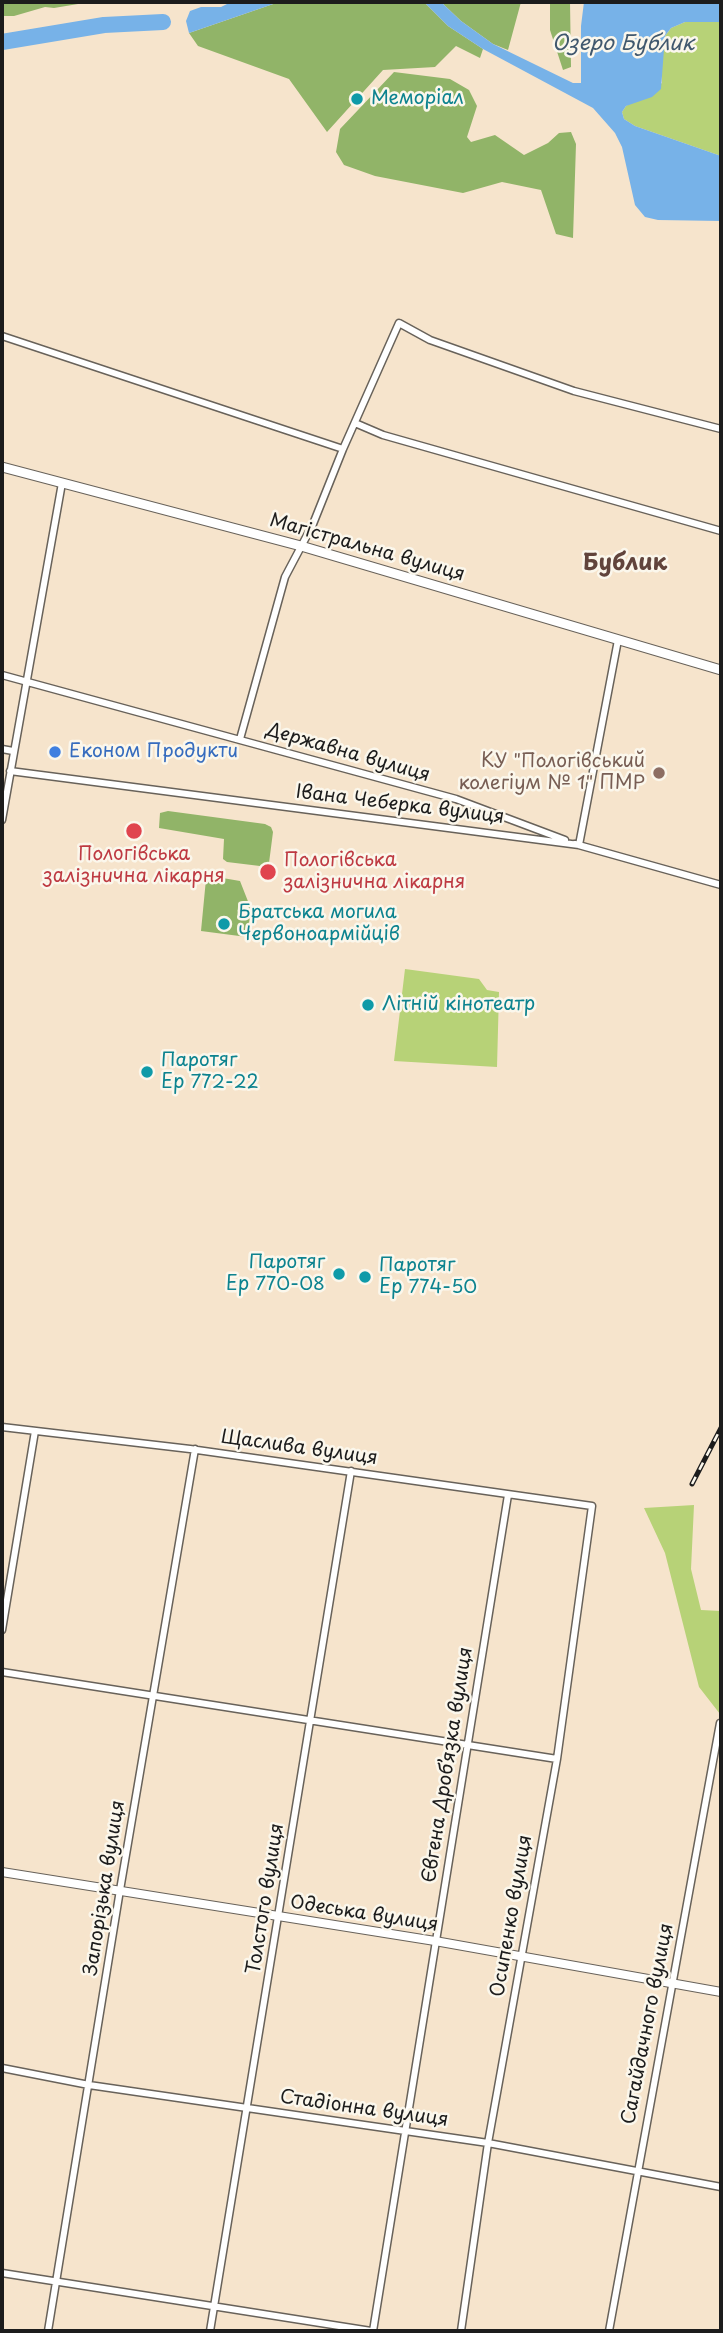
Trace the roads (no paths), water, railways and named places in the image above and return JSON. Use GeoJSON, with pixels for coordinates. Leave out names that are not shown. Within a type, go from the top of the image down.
{"type":"FeatureCollection","features":[{"type":"Feature","properties":{"kind":"main road","name":"Магістральна вулиця"},"geometry":{"type":"LineString","coordinates":[[2,467],[301,546],[721,670]]}},
{"type":"Feature","properties":{"kind":"street"},"geometry":{"type":"LineString","coordinates":[[240,739],[285,577],[313,524],[399,323],[430,340],[574,391],[721,429]]}},
{"type":"Feature","properties":{"kind":"street"},"geometry":{"type":"LineString","coordinates":[[2,336],[343,449]]}},
{"type":"Feature","properties":{"kind":"street"},"geometry":{"type":"LineString","coordinates":[[355,423],[383,435],[721,531]]}},
{"type":"Feature","properties":{"kind":"street"},"geometry":{"type":"LineString","coordinates":[[2,820],[62,483]]}},
{"type":"Feature","properties":{"kind":"street"},"geometry":{"type":"LineString","coordinates":[[579,845],[618,640]]}},
{"type":"Feature","properties":{"kind":"street","name":"Державна вулиця"},"geometry":{"type":"LineString","coordinates":[[2,675],[465,802],[579,845],[721,885]]}},
{"type":"Feature","properties":{"kind":"street"},"geometry":{"type":"LineString","coordinates":[[2,749],[13,751]]}},
{"type":"Feature","properties":{"kind":"street","name":"Івана Чеберка вулиця"},"geometry":{"type":"LineString","coordinates":[[10,771],[579,845]]}},
{"type":"Feature","properties":{"kind":"street","name":"Щаслива вулиця"},"geometry":{"type":"LineString","coordinates":[[2,1427],[195,1450],[592,1506]]}},
{"type":"Feature","properties":{"kind":"street"},"geometry":{"type":"LineString","coordinates":[[2,1630],[35,1430]]}},
{"type":"Feature","properties":{"kind":"street","name":"Запорізька вулиця"},"geometry":{"type":"LineString","coordinates":[[48,2331],[195,1450]]}},
{"type":"Feature","properties":{"kind":"street","name":"Толстого вулиця"},"geometry":{"type":"LineString","coordinates":[[210,2331],[351,1471]]}},
{"type":"Feature","properties":{"kind":"street","name":"Євгена Дроб’язка вулиця"},"geometry":{"type":"LineString","coordinates":[[372,2331],[508,1495]]}},
{"type":"Feature","properties":{"kind":"street","name":"Осипенко вулиця"},"geometry":{"type":"LineString","coordinates":[[461,2331],[488,2143],[557,1759],[592,1506]]}},
{"type":"Feature","properties":{"kind":"street"},"geometry":{"type":"LineString","coordinates":[[2,1672],[557,1759]]}},
{"type":"Feature","properties":{"kind":"street","name":"Сагайдачного вулиця"},"geometry":{"type":"LineString","coordinates":[[608,2331],[720,1723]]}},
{"type":"Feature","properties":{"kind":"street","name":"Одеська вулиця"},"geometry":{"type":"LineString","coordinates":[[2,1872],[435,1941],[721,1992]]}},
{"type":"Feature","properties":{"kind":"street","name":"Стадіонна вулиця"},"geometry":{"type":"LineString","coordinates":[[2,2068],[89,2085],[488,2143],[721,2187]]}},
{"type":"Feature","properties":{"kind":"street"},"geometry":{"type":"LineString","coordinates":[[2,2273],[372,2331]]}},
{"type":"Feature","properties":{"kind":"water"},"geometry":{"type":"Polygon","coordinates":[[[231,2],[279,2],[189,33],[186,21],[190,11],[201,7],[221,7],[231,2]]]}},
{"type":"Feature","properties":{"kind":"water","name":"Озеро Бублик"},"geometry":{"type":"Polygon","coordinates":[[[424,2],[441,2],[461,21],[493,44],[573,83],[581,83],[581,26],[584,2],[721,2],[721,22],[685,22],[671,28],[665,36],[661,89],[652,97],[626,106],[622,112],[624,119],[635,126],[721,156],[721,221],[658,220],[645,217],[635,205],[622,147],[615,133],[593,108],[483,49],[448,26],[424,2]]]}},
{"type":"Feature","properties":{"kind":"waterway"},"geometry":{"type":"LineString","coordinates":[[2,42],[104,25],[163,22]]}},
{"type":"Feature","properties":{"kind":"railway"},"geometry":{"type":"LineString","coordinates":[[692,1484],[721,1428]]}},
{"type":"Feature","properties":{"kind":"place","name":"Меморіал"},"geometry":{"type":"Point","coordinates":[357,99]}},
{"type":"Feature","properties":{"kind":"place","name":"Економ Продукти"},"geometry":{"type":"Point","coordinates":[55,752]}},
{"type":"Feature","properties":{"kind":"place","name":"КУ \"Пологівський колегіум № 1\" ПМР"},"geometry":{"type":"Point","coordinates":[659,773]}},
{"type":"Feature","properties":{"kind":"place","name":"Пологiвська залiзнична лiкарня"},"geometry":{"type":"Point","coordinates":[134,831]}},
{"type":"Feature","properties":{"kind":"place","name":"Пологівська залізнична лікарня"},"geometry":{"type":"Point","coordinates":[268,872]}},
{"type":"Feature","properties":{"kind":"place","name":"Братська могила Червоноармійців"},"geometry":{"type":"Point","coordinates":[224,924]}},
{"type":"Feature","properties":{"kind":"place","name":"Літній кінотеатр"},"geometry":{"type":"Point","coordinates":[368,1005]}},
{"type":"Feature","properties":{"kind":"place","name":"Паротяг Ер 772-22"},"geometry":{"type":"Point","coordinates":[147,1072]}},
{"type":"Feature","properties":{"kind":"place","name":"Паротяг Ер 770-08"},"geometry":{"type":"Point","coordinates":[339,1274]}},
{"type":"Feature","properties":{"kind":"place","name":"Паротяг Ер 774-50"},"geometry":{"type":"Point","coordinates":[365,1277]}},
{"type":"Feature","properties":{"kind":"district","name":"Бублик"},"geometry":{"type":"Point","coordinates":[625,564]}}]}
